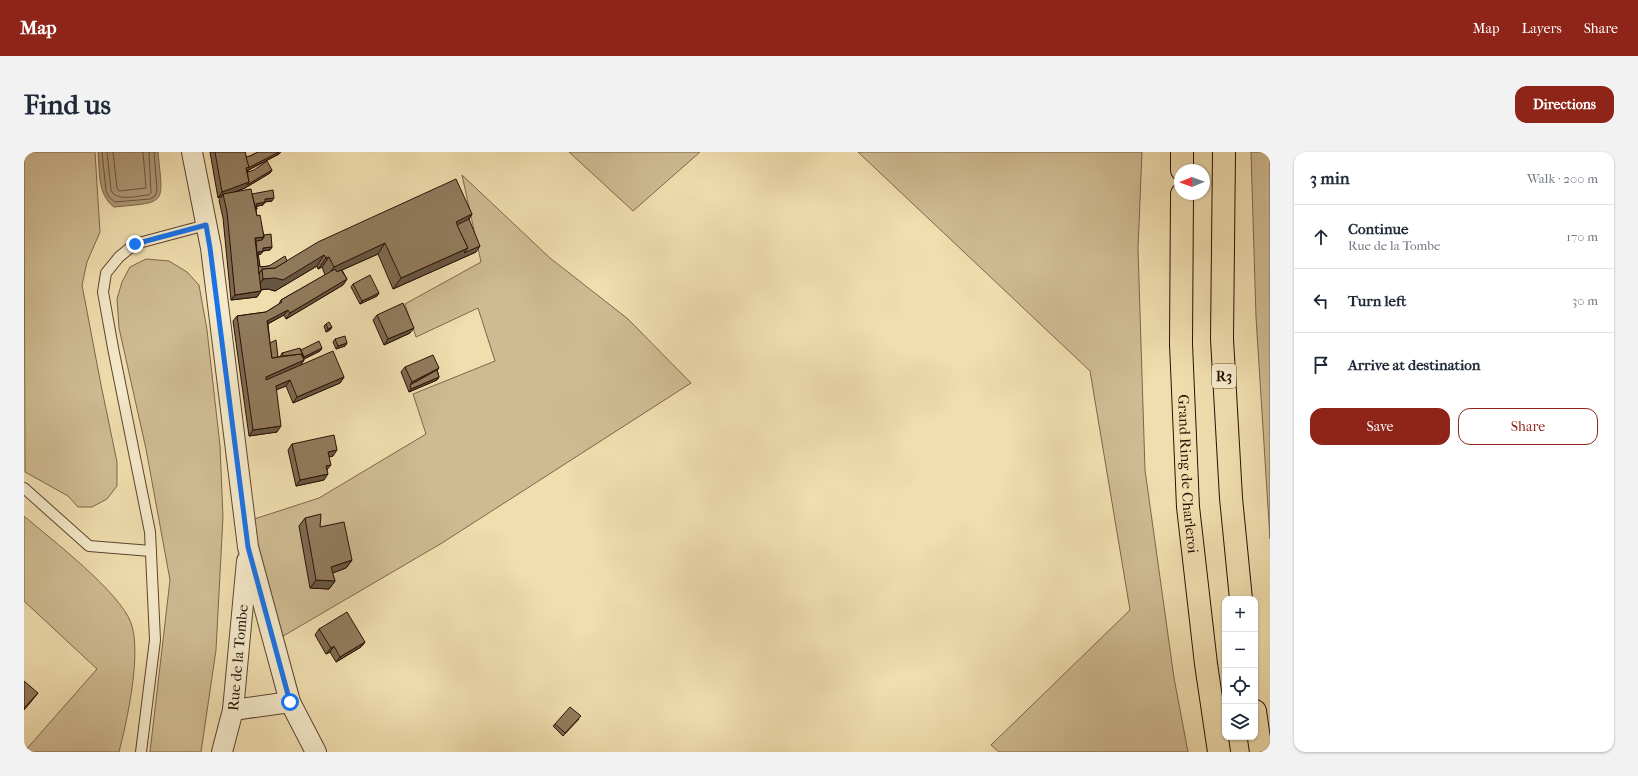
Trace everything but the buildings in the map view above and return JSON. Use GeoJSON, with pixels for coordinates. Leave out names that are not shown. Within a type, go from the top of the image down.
{"type":"FeatureCollection","features":[{"type":"Feature","properties":{"kind":"highway"},"geometry":{"type":"LineString","coordinates":[[1182,152],[1182,164]]}},
{"type":"Feature","properties":{"kind":"highway","name":"R3"},"geometry":{"type":"LineString","coordinates":[[1224,152],[1222,339],[1231,498],[1241,596]]}},
{"type":"Feature","properties":{"kind":"highway","name":"Grand Ring de Charleroi"},"geometry":{"type":"LineString","coordinates":[[1182,200],[1181,344],[1188,507],[1206,664],[1219,752]]}},
{"type":"Feature","properties":{"kind":"highway"},"geometry":{"type":"LineString","coordinates":[[1258,732],[1261,752]]}},
{"type":"Feature","properties":{"kind":"street","name":"Rue de la Tombe"},"geometry":{"type":"LineString","coordinates":[[192,152],[212,264],[248,547],[290,702],[316,752]]}},
{"type":"Feature","properties":{"kind":"street","name":"Rue de la Tombe"},"geometry":{"type":"LineString","coordinates":[[248,547],[233,710],[290,702]]}},
{"type":"Feature","properties":{"kind":"street"},"geometry":{"type":"LineString","coordinates":[[222,752],[233,710]]}},
{"type":"Feature","properties":{"kind":"lane"},"geometry":{"type":"LineString","coordinates":[[141,752],[155,640],[150,532],[103,292],[106,273],[119,257],[135,244],[206,225]]}},
{"type":"Feature","properties":{"kind":"lane"},"geometry":{"type":"LineString","coordinates":[[24,488],[89,546],[151,551]]}},
{"type":"Feature","properties":{"kind":"shaded area"},"geometry":{"type":"Polygon","coordinates":[[[24,152],[95,152],[100,232],[87,262],[82,285],[117,462],[117,486],[107,499],[92,507],[78,507],[68,496],[25,472],[24,152]]]}},
{"type":"Feature","properties":{"kind":"shaded area"},"geometry":{"type":"Polygon","coordinates":[[[569,152],[700,152],[633,211],[569,152]]]}},
{"type":"Feature","properties":{"kind":"shaded area"},"geometry":{"type":"Polygon","coordinates":[[[858,152],[1142,152],[1138,249],[1145,470],[1174,678],[1188,752],[999,752],[991,745],[1130,610],[1090,371],[858,152]]]}},
{"type":"Feature","properties":{"kind":"shaded area"},"geometry":{"type":"Polygon","coordinates":[[[1251,152],[1270,152],[1270,539],[1256,317],[1251,152]]]}},
{"type":"Feature","properties":{"kind":"shaded area"},"geometry":{"type":"Polygon","coordinates":[[[462,175],[550,258],[628,319],[691,383],[442,543],[273,642],[245,522],[319,498],[426,434],[413,394],[495,361],[478,308],[416,337],[405,304],[481,262],[462,175]]]}},
{"type":"Feature","properties":{"kind":"shaded area"},"geometry":{"type":"Polygon","coordinates":[[[146,259],[169,261],[187,272],[199,285],[207,330],[220,446],[223,517],[216,650],[201,752],[150,752],[170,580],[146,449],[119,328],[117,299],[122,282],[130,267],[146,259]]]}},
{"type":"Feature","properties":{"kind":"shaded area"},"geometry":{"type":"Polygon","coordinates":[[[24,516],[84,566],[113,596],[124,610],[131,623],[135,651],[134,669],[126,723],[119,752],[24,752],[97,669],[24,601],[24,516]]]}},
{"type":"Feature","properties":{"kind":"water"},"geometry":{"type":"Polygon","coordinates":[[[98,152],[158,152],[161,191],[158,198],[144,204],[114,207],[105,196],[102,189],[99,175],[98,152]]]}},
{"type":"Feature","properties":{"kind":"route"},"geometry":{"type":"LineString","coordinates":[[135,244],[156,237],[206,225],[248,547],[290,702]]}}]}
